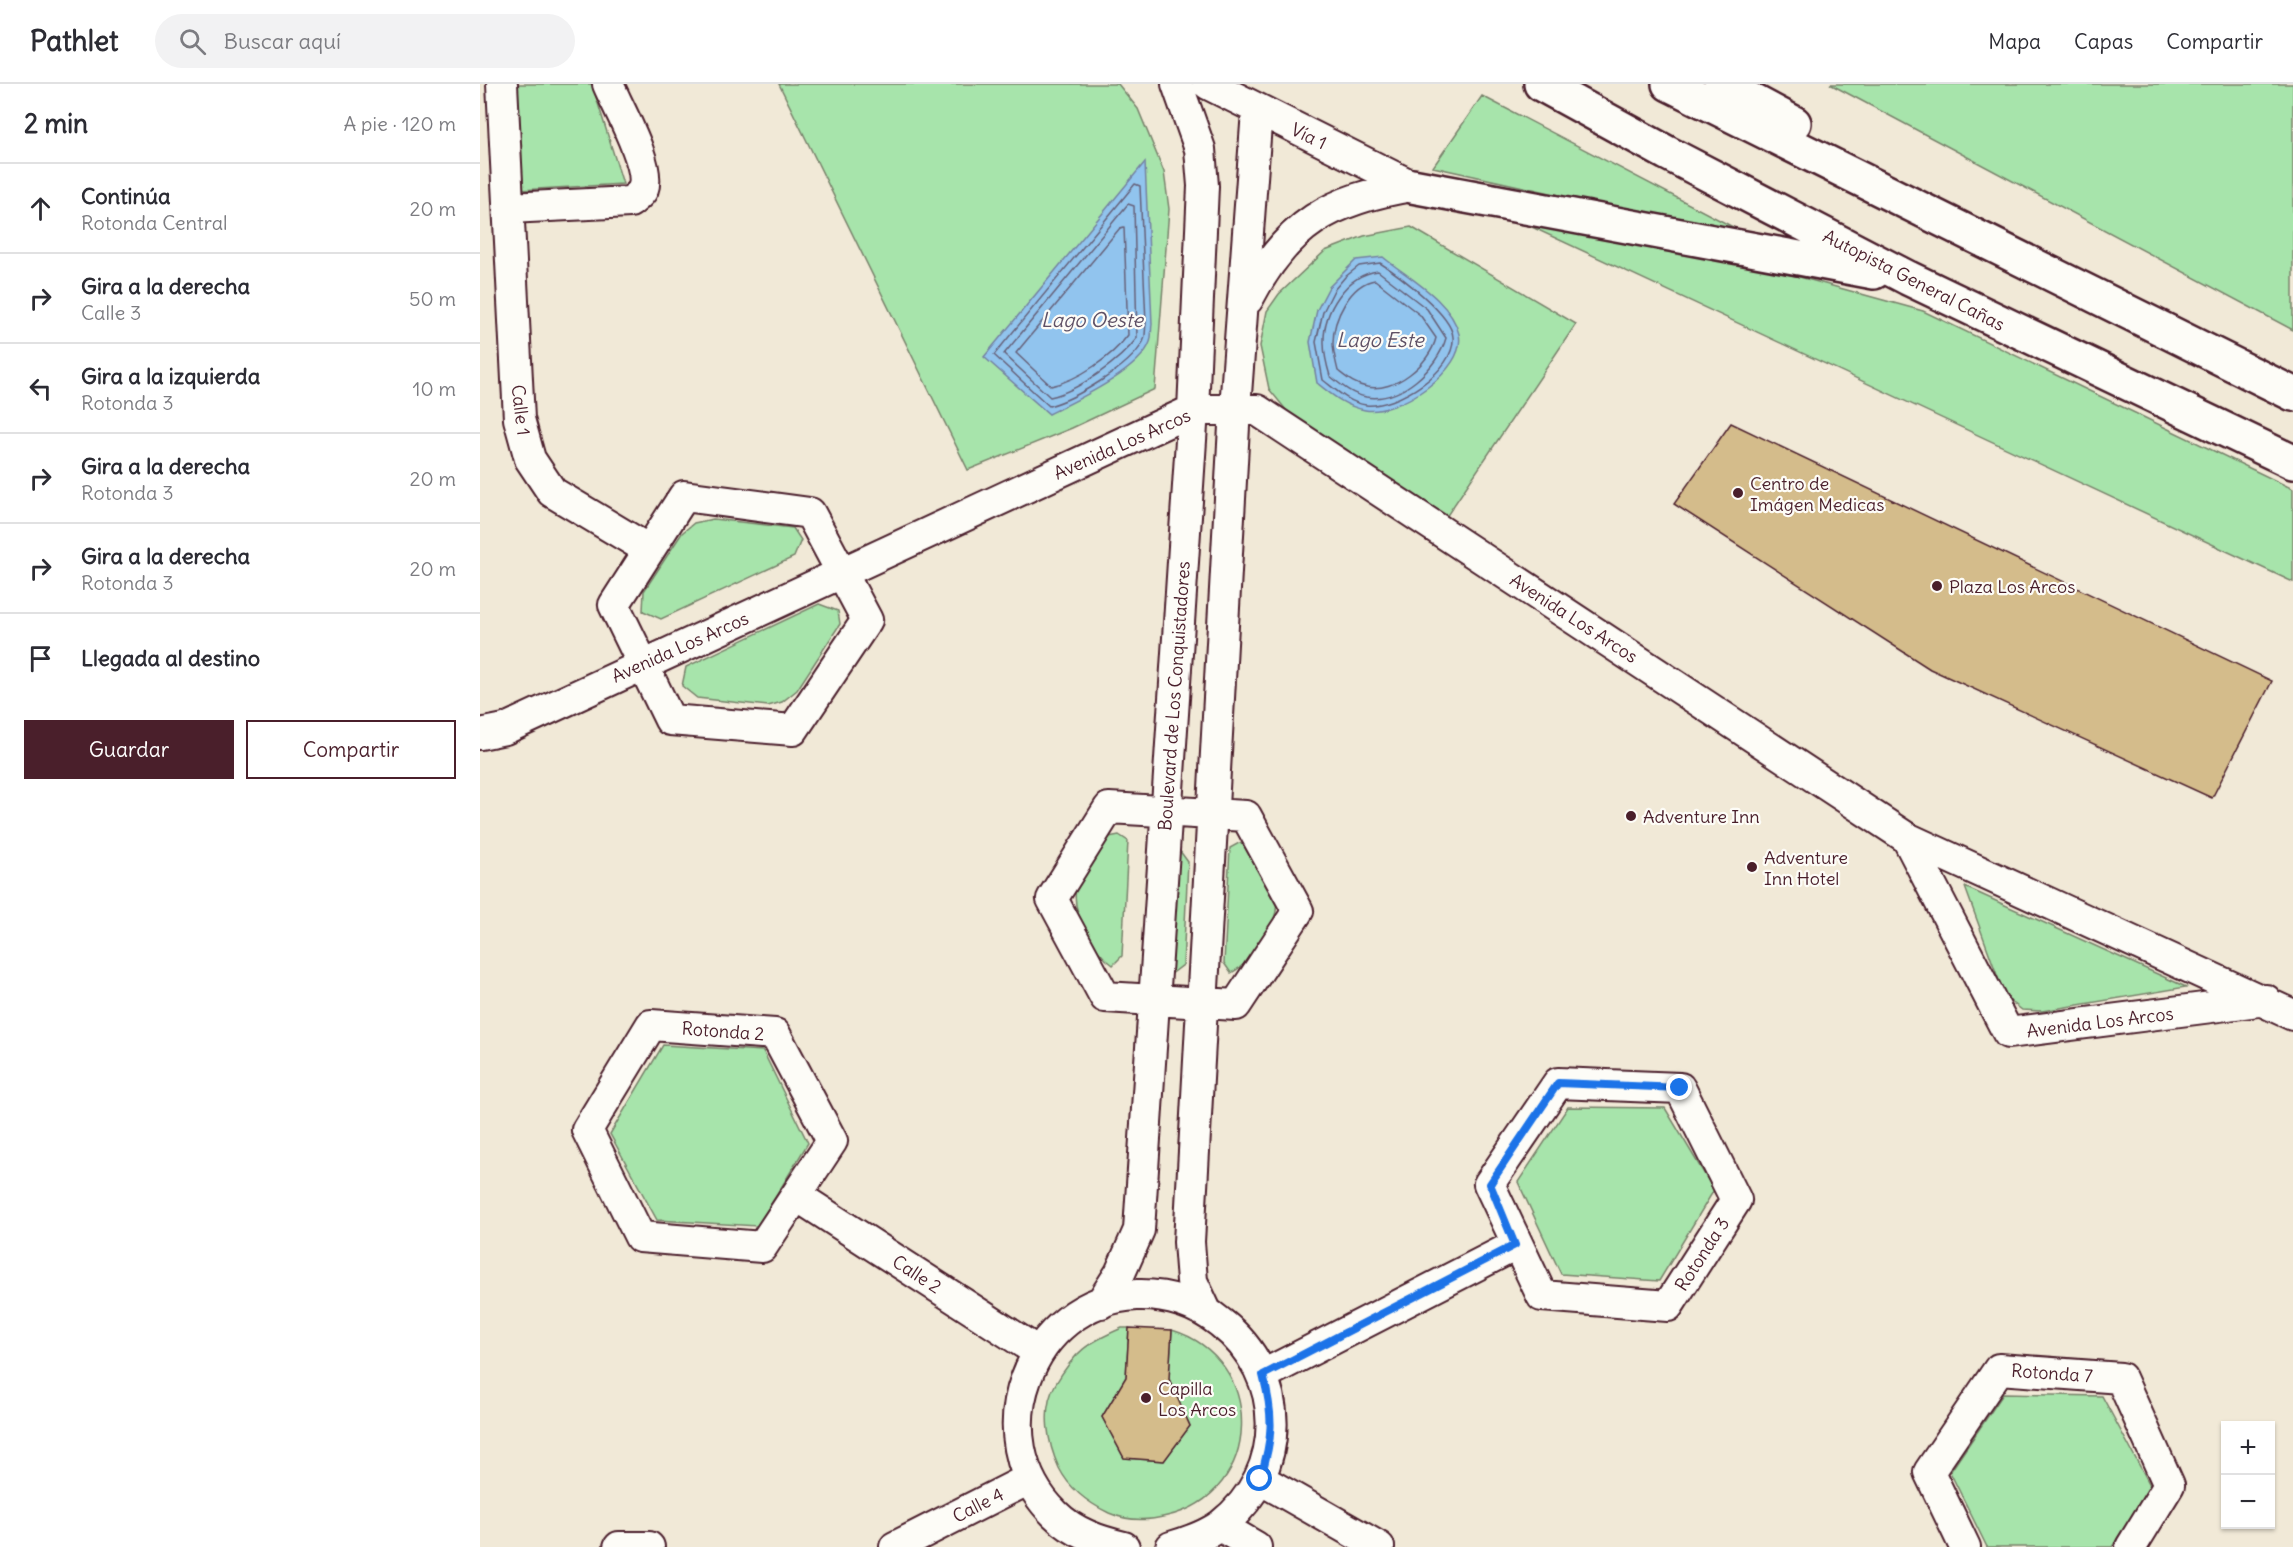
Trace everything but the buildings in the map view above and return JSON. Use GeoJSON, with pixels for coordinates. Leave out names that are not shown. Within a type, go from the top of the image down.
{"type":"FeatureCollection","features":[{"type":"Feature","properties":{"kind":"highway","name":"Autopista General Cañas"},"geometry":{"type":"LineString","coordinates":[[1541,84],[1667,153],[1908,278],[2293,462]]}},
{"type":"Feature","properties":{"kind":"highway"},"geometry":{"type":"LineString","coordinates":[[1669,84],[2293,394]]}},
{"type":"Feature","properties":{"kind":"highway"},"geometry":{"type":"LineString","coordinates":[[1720,84],[2293,389]]}},
{"type":"Feature","properties":{"kind":"highway"},"geometry":{"type":"LineString","coordinates":[[1413,186],[1908,278]]}},
{"type":"Feature","properties":{"kind":"street","name":"Calle 1"},"geometry":{"type":"LineString","coordinates":[[502,84],[519,418],[530,459],[552,492],[649,550]]}},
{"type":"Feature","properties":{"kind":"street"},"geometry":{"type":"LineString","coordinates":[[509,208],[630,202],[638,196],[643,189],[643,165],[608,84]]}},
{"type":"Feature","properties":{"kind":"street","name":"Boulevard de Los Conquistadores"},"geometry":{"type":"LineString","coordinates":[[1101,1303],[1120,1273],[1139,1230],[1193,410],[1203,186],[1200,148],[1177,84]]}},
{"type":"Feature","properties":{"kind":"street","name":"Vía 1"},"geometry":{"type":"LineString","coordinates":[[1208,84],[1257,111],[1413,186]]}},
{"type":"Feature","properties":{"kind":"street"},"geometry":{"type":"LineString","coordinates":[[1206,1311],[1192,1281],[1189,1242],[1235,408],[1257,111]]}},
{"type":"Feature","properties":{"kind":"street"},"geometry":{"type":"LineString","coordinates":[[1244,308],[1264,269],[1301,229],[1328,210],[1369,193],[1413,186]]}},
{"type":"Feature","properties":{"kind":"street","name":"Avenida Los Arcos"},"geometry":{"type":"LineString","coordinates":[[480,734],[505,729],[1193,410],[1235,408],[1257,410],[1907,838],[2267,1000],[2293,1015]]}},
{"type":"Feature","properties":{"kind":"street"},"geometry":{"type":"LineString","coordinates":[[684,496],[810,513],[842,574],[867,620],[793,730],[670,720],[645,663],[614,605],[684,496]]}},
{"type":"Feature","properties":{"kind":"street"},"geometry":{"type":"LineString","coordinates":[[1109,808],[1213,814],[1246,816],[1298,911],[1236,1005],[1105,997],[1052,899],[1109,808]]}},
{"type":"Feature","properties":{"kind":"street","name":"Avenida Los Arcos"},"geometry":{"type":"LineString","coordinates":[[1907,838],[2008,1033],[2267,1000]]}},
{"type":"Feature","properties":{"kind":"street","name":"Rotonda 2"},"geometry":{"type":"LineString","coordinates":[[651,1025],[775,1034],[832,1141],[797,1196],[762,1247],[640,1237],[587,1130],[651,1025]]}},
{"type":"Feature","properties":{"kind":"street","name":"Rotonda 3"},"geometry":{"type":"LineString","coordinates":[[1558,1083],[1680,1088],[1736,1200],[1668,1306],[1542,1296],[1515,1245],[1490,1184],[1558,1083]]}},
{"type":"Feature","properties":{"kind":"street","name":"Calle 2"},"geometry":{"type":"LineString","coordinates":[[797,1196],[1038,1352]]}},
{"type":"Feature","properties":{"kind":"street"},"geometry":{"type":"LineString","coordinates":[[1263,1375],[1515,1245]]}},
{"type":"Feature","properties":{"kind":"street"},"geometry":{"type":"LineString","coordinates":[[1124,1547],[1092,1539],[1055,1515],[1029,1479],[1017,1436],[1018,1414],[1020,1393],[1038,1352],[1065,1322],[1101,1303],[1137,1295],[1172,1298],[1206,1311],[1240,1338],[1263,1375],[1272,1410],[1271,1445],[1260,1479],[1243,1504],[1220,1526],[1194,1540],[1171,1547]]}},
{"type":"Feature","properties":{"kind":"street","name":"Rotonda 7"},"geometry":{"type":"LineString","coordinates":[[1965,1547],[1929,1472],[1999,1369],[2121,1378],[2169,1485],[2131,1547]]}},
{"type":"Feature","properties":{"kind":"street","name":"Calle 4"},"geometry":{"type":"LineString","coordinates":[[895,1547],[1029,1479]]}},
{"type":"Feature","properties":{"kind":"street"},"geometry":{"type":"LineString","coordinates":[[1260,1479],[1379,1547]]}},
{"type":"Feature","properties":{"kind":"street"},"geometry":{"type":"LineString","coordinates":[[1220,1526],[1256,1547]]}},
{"type":"Feature","properties":{"kind":"street"},"geometry":{"type":"LineString","coordinates":[[619,1547],[649,1547]]}},
{"type":"Feature","properties":{"kind":"green space"},"geometry":{"type":"Polygon","coordinates":[[[517,84],[592,84],[623,184],[520,190],[517,84]]]}},
{"type":"Feature","properties":{"kind":"green space"},"geometry":{"type":"Polygon","coordinates":[[[779,84],[1118,84],[1138,109],[1164,172],[1169,209],[1155,389],[1072,428],[968,470],[779,84]]]}},
{"type":"Feature","properties":{"kind":"green space"},"geometry":{"type":"Polygon","coordinates":[[[1830,84],[2293,84],[2293,330],[1830,84]]]}},
{"type":"Feature","properties":{"kind":"green space"},"geometry":{"type":"Polygon","coordinates":[[[1482,96],[1754,238],[1433,167],[1482,96]]]}},
{"type":"Feature","properties":{"kind":"green space"},"geometry":{"type":"Polygon","coordinates":[[[1504,214],[1796,276],[1923,311],[2293,489],[2293,582],[1504,214]]]}},
{"type":"Feature","properties":{"kind":"green space"},"geometry":{"type":"Polygon","coordinates":[[[1411,227],[1576,324],[1446,517],[1291,416],[1269,389],[1260,346],[1267,311],[1279,294],[1325,251],[1364,236],[1411,227]]]}},
{"type":"Feature","properties":{"kind":"green space"},"geometry":{"type":"Polygon","coordinates":[[[713,519],[793,528],[801,540],[794,557],[661,619],[643,611],[644,591],[682,533],[694,523],[713,519]]]}},
{"type":"Feature","properties":{"kind":"green space"},"geometry":{"type":"Polygon","coordinates":[[[819,604],[838,611],[840,624],[797,690],[782,702],[768,706],[697,698],[682,686],[686,667],[819,604]]]}},
{"type":"Feature","properties":{"kind":"green space"},"geometry":{"type":"Polygon","coordinates":[[[1119,835],[1128,841],[1122,956],[1113,965],[1101,954],[1087,933],[1079,917],[1075,893],[1083,872],[1109,837],[1119,835]]]}},
{"type":"Feature","properties":{"kind":"green space"},"geometry":{"type":"Polygon","coordinates":[[[1239,843],[1249,846],[1271,884],[1277,905],[1270,929],[1260,944],[1244,964],[1231,973],[1224,963],[1230,848],[1239,843]]]}},
{"type":"Feature","properties":{"kind":"green space"},"geometry":{"type":"Polygon","coordinates":[[[1177,847],[1188,862],[1183,965],[1170,975],[1177,847]]]}},
{"type":"Feature","properties":{"kind":"green space"},"geometry":{"type":"Polygon","coordinates":[[[1965,887],[2186,987],[2042,1011],[2022,1010],[2005,997],[1965,887]]]}},
{"type":"Feature","properties":{"kind":"green space"},"geometry":{"type":"Polygon","coordinates":[[[663,1045],[763,1051],[808,1143],[758,1226],[657,1220],[610,1134],[663,1045]]]}},
{"type":"Feature","properties":{"kind":"green space"},"geometry":{"type":"Polygon","coordinates":[[[1568,1107],[1665,1108],[1714,1190],[1659,1281],[1561,1274],[1518,1182],[1568,1107]]]}},
{"type":"Feature","properties":{"kind":"green space"},"geometry":{"type":"Polygon","coordinates":[[[1122,1328],[1129,1328],[1126,1377],[1102,1417],[1124,1458],[1164,1461],[1190,1426],[1169,1379],[1172,1330],[1203,1345],[1225,1368],[1238,1396],[1242,1426],[1236,1455],[1222,1482],[1199,1503],[1160,1518],[1123,1518],[1087,1500],[1063,1476],[1049,1438],[1048,1405],[1062,1373],[1083,1349],[1122,1328]]]}},
{"type":"Feature","properties":{"kind":"green space"},"geometry":{"type":"Polygon","coordinates":[[[2003,1394],[2102,1396],[2151,1487],[2112,1547],[1987,1547],[1950,1472],[2003,1394]]]}},
{"type":"Feature","properties":{"kind":"water","name":"Lago Oeste"},"geometry":{"type":"Polygon","coordinates":[[[1145,162],[1152,324],[1150,342],[1144,353],[1121,374],[1049,414],[984,357],[1145,162]]]}},
{"type":"Feature","properties":{"kind":"water","name":"Lago Este"},"geometry":{"type":"Polygon","coordinates":[[[1383,257],[1438,300],[1454,322],[1459,334],[1459,348],[1452,362],[1427,388],[1394,406],[1379,410],[1365,410],[1345,403],[1317,383],[1310,342],[1317,310],[1329,287],[1356,260],[1383,257]]]}},
{"type":"Feature","properties":{"kind":"place","name":"Centro de Imágen Medicas"},"geometry":{"type":"Point","coordinates":[1738,493]}},
{"type":"Feature","properties":{"kind":"place","name":"Plaza Los Arcos"},"geometry":{"type":"Point","coordinates":[1937,586]}},
{"type":"Feature","properties":{"kind":"place","name":"Adventure Inn"},"geometry":{"type":"Point","coordinates":[1631,816]}},
{"type":"Feature","properties":{"kind":"place","name":"Adventure Inn Hotel"},"geometry":{"type":"Point","coordinates":[1752,867]}},
{"type":"Feature","properties":{"kind":"place","name":"Capilla Los Arcos"},"geometry":{"type":"Point","coordinates":[1146,1398]}},
{"type":"Feature","properties":{"kind":"route"},"geometry":{"type":"LineString","coordinates":[[1260,1479],[1271,1445],[1272,1410],[1263,1375],[1515,1245],[1490,1184],[1558,1083],[1680,1088]]}}]}
